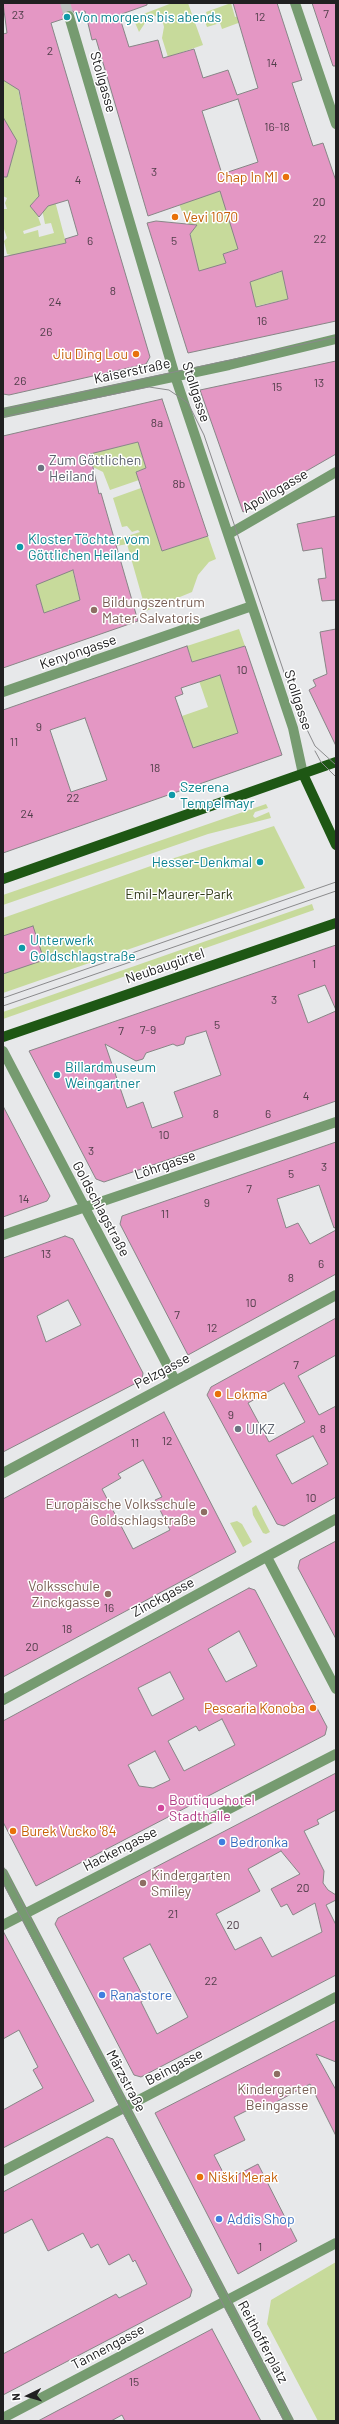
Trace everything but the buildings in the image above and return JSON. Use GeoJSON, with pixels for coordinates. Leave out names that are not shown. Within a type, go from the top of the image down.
{"type":"FeatureCollection","features":[{"type":"Feature","properties":{"kind":"main road"},"geometry":{"type":"LineString","coordinates":[[3,879],[336,762]]}},
{"type":"Feature","properties":{"kind":"main road"},"geometry":{"type":"LineString","coordinates":[[303,774],[336,845]]}},
{"type":"Feature","properties":{"kind":"main road","name":"Neubaugürtel"},"geometry":{"type":"LineString","coordinates":[[3,1037],[336,923]]}},
{"type":"Feature","properties":{"kind":"street"},"geometry":{"type":"LineString","coordinates":[[295,3],[336,124]]}},
{"type":"Feature","properties":{"kind":"street","name":"Stollgasse"},"geometry":{"type":"LineString","coordinates":[[69,16],[175,376],[293,728],[303,774]]}},
{"type":"Feature","properties":{"kind":"street","name":"Kaiserstraße"},"geometry":{"type":"LineString","coordinates":[[3,414],[336,340]]}},
{"type":"Feature","properties":{"kind":"street","name":"Apollogasse"},"geometry":{"type":"LineString","coordinates":[[229,534],[336,472]]}},
{"type":"Feature","properties":{"kind":"street","name":"Kenyongasse"},"geometry":{"type":"LineString","coordinates":[[3,692],[252,606]]}},
{"type":"Feature","properties":{"kind":"street","name":"Goldschlagstraße"},"geometry":{"type":"LineString","coordinates":[[3,1051],[175,1380]]}},
{"type":"Feature","properties":{"kind":"street","name":"Löhrgasse"},"geometry":{"type":"LineString","coordinates":[[3,1235],[336,1122]]}},
{"type":"Feature","properties":{"kind":"street","name":"Pelzgasse"},"geometry":{"type":"LineString","coordinates":[[3,1473],[336,1295]]}},
{"type":"Feature","properties":{"kind":"street","name":"Zinckgasse"},"geometry":{"type":"LineString","coordinates":[[3,1700],[336,1519]]}},
{"type":"Feature","properties":{"kind":"street"},"geometry":{"type":"LineString","coordinates":[[267,1557],[336,1690]]}},
{"type":"Feature","properties":{"kind":"street","name":"Hackengasse"},"geometry":{"type":"LineString","coordinates":[[3,1925],[336,1754]]}},
{"type":"Feature","properties":{"kind":"street","name":"Märzstraße"},"geometry":{"type":"LineString","coordinates":[[3,1873],[226,2301]]}},
{"type":"Feature","properties":{"kind":"street","name":"Beingasse"},"geometry":{"type":"LineString","coordinates":[[3,2171],[336,1997]]}},
{"type":"Feature","properties":{"kind":"street","name":"Reithofferplatz"},"geometry":{"type":"LineString","coordinates":[[289,2421],[226,2301],[336,2243]]}},
{"type":"Feature","properties":{"kind":"street","name":"Tannengasse"},"geometry":{"type":"LineString","coordinates":[[3,2418],[226,2301]]}},
{"type":"Feature","properties":{"kind":"green space"},"geometry":{"type":"Polygon","coordinates":[[[172,3],[188,3],[203,45],[168,57],[162,38],[164,27],[162,19],[153,15],[149,17],[139,32],[133,18],[172,3]]]}},
{"type":"Feature","properties":{"kind":"green space"},"geometry":{"type":"Polygon","coordinates":[[[231,3],[235,17],[239,16],[241,22],[222,29],[220,23],[207,27],[203,17],[207,15],[206,12],[231,3]]]}},
{"type":"Feature","properties":{"kind":"green space"},"geometry":{"type":"Polygon","coordinates":[[[15,73],[37,185],[50,182],[66,243],[55,245],[14,266],[11,255],[7,254],[4,241],[7,238],[3,226],[3,209],[7,209],[5,203],[7,198],[3,196],[3,182],[12,159],[13,148],[3,117],[3,80],[8,75],[15,73]],[[36,199],[33,203],[41,225],[23,231],[24,234],[38,230],[39,237],[54,233],[51,223],[45,224],[40,199],[36,199]]]}},
{"type":"Feature","properties":{"kind":"green space"},"geometry":{"type":"Polygon","coordinates":[[[220,191],[240,242],[238,259],[234,250],[223,254],[226,263],[225,290],[296,267],[298,276],[284,280],[288,299],[234,311],[204,291],[192,248],[190,225],[187,224],[179,204],[220,191]]]}},
{"type":"Feature","properties":{"kind":"green space"},"geometry":{"type":"Polygon","coordinates":[[[138,442],[146,468],[136,472],[139,480],[110,490],[103,472],[93,467],[81,456],[138,442]]]}},
{"type":"Feature","properties":{"kind":"green space"},"geometry":{"type":"Polygon","coordinates":[[[141,488],[162,551],[208,536],[216,559],[209,562],[198,575],[192,592],[146,611],[127,544],[117,546],[115,540],[140,532],[138,530],[132,532],[127,526],[122,527],[113,498],[141,488]]]}},
{"type":"Feature","properties":{"kind":"green space"},"geometry":{"type":"Polygon","coordinates":[[[56,502],[83,613],[71,617],[66,605],[50,610],[54,623],[47,625],[36,585],[56,502]]]}},
{"type":"Feature","properties":{"kind":"green space"},"geometry":{"type":"Polygon","coordinates":[[[239,629],[245,646],[214,656],[238,733],[193,748],[182,716],[208,707],[187,646],[239,629]]]}},
{"type":"Feature","properties":{"kind":"green space"},"geometry":{"type":"Polygon","coordinates":[[[266,804],[268,808],[255,812],[253,816],[255,818],[269,812],[271,818],[208,834],[3,905],[3,895],[266,804]]]}},
{"type":"Feature","properties":{"kind":"green space","name":"Emil-Maurer-Park"},"geometry":{"type":"Polygon","coordinates":[[[274,826],[305,888],[3,993],[3,918],[165,861],[274,826]]]}},
{"type":"Feature","properties":{"kind":"green space"},"geometry":{"type":"Polygon","coordinates":[[[312,904],[314,910],[3,1019],[3,1012],[312,904]]]}},
{"type":"Feature","properties":{"kind":"green space"},"geometry":{"type":"Polygon","coordinates":[[[256,1505],[270,1532],[266,1534],[263,1533],[253,1515],[252,1508],[256,1505]]]}},
{"type":"Feature","properties":{"kind":"green space"},"geometry":{"type":"Polygon","coordinates":[[[237,1521],[242,1524],[252,1542],[243,1547],[230,1523],[237,1521]]]}},
{"type":"Feature","properties":{"kind":"green space"},"geometry":{"type":"Polygon","coordinates":[[[336,2262],[336,2421],[318,2421],[267,2324],[271,2300],[336,2262]]]}},
{"type":"Feature","properties":{"kind":"tunnel"},"geometry":{"type":"LineString","coordinates":[[65,3],[69,16]]}},
{"type":"Feature","properties":{"kind":"tram line"},"geometry":{"type":"LineString","coordinates":[[3,409],[336,337]]}},
{"type":"Feature","properties":{"kind":"tram line"},"geometry":{"type":"LineString","coordinates":[[3,417],[149,387],[169,390],[188,403],[204,435],[295,705],[315,746],[336,765]]}},
{"type":"Feature","properties":{"kind":"tram line"},"geometry":{"type":"LineString","coordinates":[[315,751],[321,762],[336,777]]}},
{"type":"Feature","properties":{"kind":"tram line"},"geometry":{"type":"LineString","coordinates":[[3,998],[336,882]]}},
{"type":"Feature","properties":{"kind":"tram line"},"geometry":{"type":"LineString","coordinates":[[3,1006],[336,891]]}},
{"type":"Feature","properties":{"kind":"tram line"},"geometry":{"type":"LineString","coordinates":[[3,1866],[293,2421]]}},
{"type":"Feature","properties":{"kind":"tram line"},"geometry":{"type":"LineString","coordinates":[[3,1883],[284,2421]]}},
{"type":"Feature","properties":{"kind":"place","name":"Von morgens bis abends"},"geometry":{"type":"Point","coordinates":[67,17]}},
{"type":"Feature","properties":{"kind":"place","name":"Chap In MI"},"geometry":{"type":"Point","coordinates":[286,177]}},
{"type":"Feature","properties":{"kind":"place","name":"Vevi 1070"},"geometry":{"type":"Point","coordinates":[175,217]}},
{"type":"Feature","properties":{"kind":"place","name":"Jiu Ding Lou"},"geometry":{"type":"Point","coordinates":[136,354]}},
{"type":"Feature","properties":{"kind":"place","name":"Zum Göttlichen Heiland"},"geometry":{"type":"Point","coordinates":[41,468]}},
{"type":"Feature","properties":{"kind":"place","name":"Kloster Töchter vom Göttlichen Heiland"},"geometry":{"type":"Point","coordinates":[20,547]}},
{"type":"Feature","properties":{"kind":"place","name":"Bildungszentrum Mater Salvatoris"},"geometry":{"type":"Point","coordinates":[94,610]}},
{"type":"Feature","properties":{"kind":"place","name":"Szerena Tempelmayr"},"geometry":{"type":"Point","coordinates":[172,795]}},
{"type":"Feature","properties":{"kind":"place","name":"Hesser-Denkmal"},"geometry":{"type":"Point","coordinates":[260,862]}},
{"type":"Feature","properties":{"kind":"place","name":"Unterwerk Goldschlagstraße"},"geometry":{"type":"Point","coordinates":[22,948]}},
{"type":"Feature","properties":{"kind":"place","name":"Billardmuseum Weingartner"},"geometry":{"type":"Point","coordinates":[57,1075]}},
{"type":"Feature","properties":{"kind":"place","name":"Lokma"},"geometry":{"type":"Point","coordinates":[218,1394]}},
{"type":"Feature","properties":{"kind":"place","name":"UIKZ"},"geometry":{"type":"Point","coordinates":[238,1429]}},
{"type":"Feature","properties":{"kind":"place","name":"Europäische Volksschule Goldschlagstraße"},"geometry":{"type":"Point","coordinates":[204,1512]}},
{"type":"Feature","properties":{"kind":"place","name":"Volksschule Zinckgasse"},"geometry":{"type":"Point","coordinates":[108,1594]}},
{"type":"Feature","properties":{"kind":"place","name":"Pescaria Konoba"},"geometry":{"type":"Point","coordinates":[313,1708]}},
{"type":"Feature","properties":{"kind":"place","name":"Boutiquehotel Stadthalle"},"geometry":{"type":"Point","coordinates":[161,1808]}},
{"type":"Feature","properties":{"kind":"place","name":"Burek Vucko '84"},"geometry":{"type":"Point","coordinates":[13,1831]}},
{"type":"Feature","properties":{"kind":"place","name":"Bedronka"},"geometry":{"type":"Point","coordinates":[222,1842]}},
{"type":"Feature","properties":{"kind":"place","name":"Kindergarten Smiley"},"geometry":{"type":"Point","coordinates":[143,1883]}},
{"type":"Feature","properties":{"kind":"place","name":"Ranastore"},"geometry":{"type":"Point","coordinates":[102,1995]}},
{"type":"Feature","properties":{"kind":"place","name":"Kindergarten Beingasse"},"geometry":{"type":"Point","coordinates":[277,2074]}},
{"type":"Feature","properties":{"kind":"place","name":"Niški Merak"},"geometry":{"type":"Point","coordinates":[200,2177]}},
{"type":"Feature","properties":{"kind":"place","name":"Addis Shop"},"geometry":{"type":"Point","coordinates":[219,2219]}}]}
